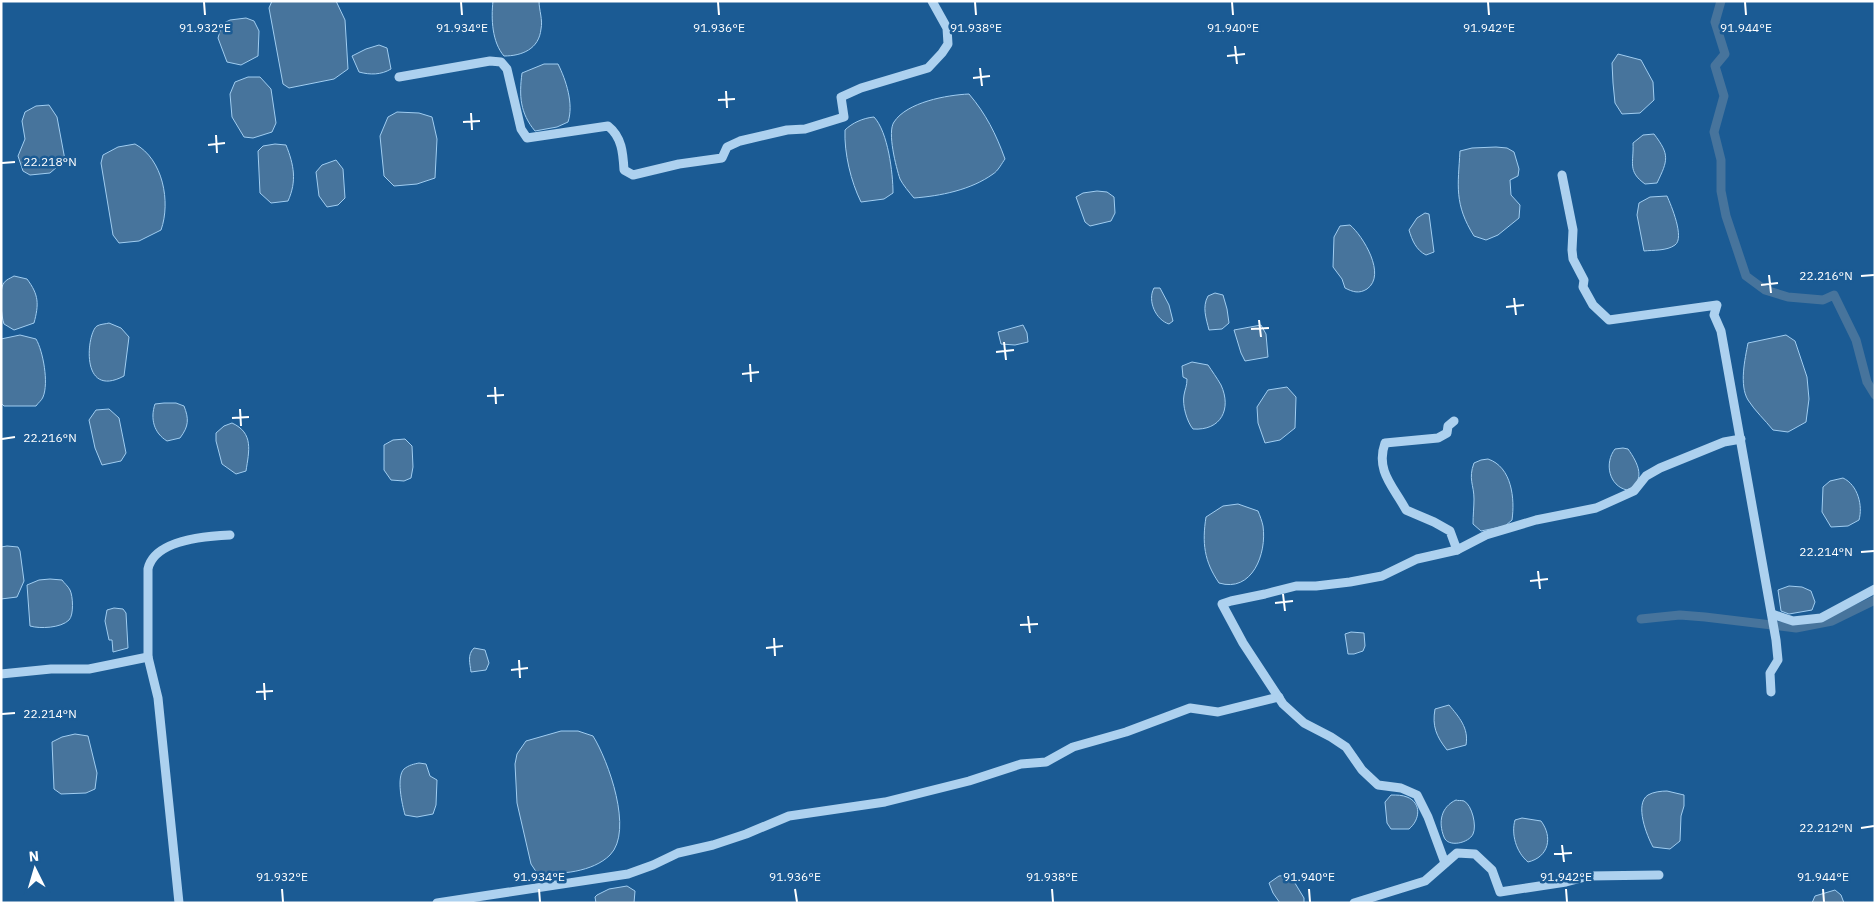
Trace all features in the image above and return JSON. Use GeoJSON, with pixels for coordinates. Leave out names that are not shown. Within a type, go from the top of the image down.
{"type":"FeatureCollection","features":[{"type":"Feature","properties":{"kind":"street"},"geometry":{"type":"LineString","coordinates":[[399,78],[476,62],[490,60],[501,62],[507,69],[521,129],[527,138],[608,126],[615,132],[622,149],[624,170],[633,175],[679,164],[722,158],[727,147],[740,141],[844,118],[841,96],[928,68],[942,54],[948,44],[947,28],[932,1]]}},
{"type":"Feature","properties":{"kind":"street"},"geometry":{"type":"LineString","coordinates":[[1562,175],[1573,230],[1573,260],[1584,280],[1583,287],[1593,305],[1609,320],[1717,305],[1714,315],[1721,330],[1776,640],[1778,660],[1770,673],[1771,692]]}},
{"type":"Feature","properties":{"kind":"street"},"geometry":{"type":"LineString","coordinates":[[1454,421],[1448,426],[1447,433],[1438,438],[1385,442],[1381,453],[1384,474],[1406,510],[1450,531],[1458,550]]}},
{"type":"Feature","properties":{"kind":"street"},"geometry":{"type":"LineString","coordinates":[[1445,863],[1428,817],[1417,795],[1401,788],[1378,785],[1362,770],[1346,747],[1304,723],[1283,704],[1235,629],[1222,604],[1296,586],[1316,586],[1382,576],[1417,559],[1458,550],[1486,535],[1536,520],[1596,508],[1634,490],[1646,476],[1660,468],[1683,457],[1724,442],[1740,439]]}},
{"type":"Feature","properties":{"kind":"street"},"geometry":{"type":"LineString","coordinates":[[179,903],[158,698],[148,657],[149,561],[163,550],[181,541],[230,535]]}},
{"type":"Feature","properties":{"kind":"street"},"geometry":{"type":"LineString","coordinates":[[1772,614],[1793,621],[1821,618],[1875,589]]}},
{"type":"Feature","properties":{"kind":"street"},"geometry":{"type":"LineString","coordinates":[[1,674],[51,669],[89,669],[148,657]]}},
{"type":"Feature","properties":{"kind":"street"},"geometry":{"type":"LineString","coordinates":[[437,903],[628,874],[678,854],[746,834],[789,816],[885,802],[1021,764],[1046,762],[1073,748],[1126,732],[1190,708],[1218,712],[1279,697]]}},
{"type":"Feature","properties":{"kind":"street"},"geometry":{"type":"LineString","coordinates":[[1354,903],[1425,881],[1457,853],[1474,854],[1492,870],[1500,892],[1566,882],[1589,876],[1659,875]]}},
{"type":"Feature","properties":{"kind":"water"},"geometry":{"type":"Polygon","coordinates":[[[272,1],[336,1],[345,20],[348,69],[334,79],[289,88],[283,84],[269,8],[272,1]]]}},
{"type":"Feature","properties":{"kind":"water"},"geometry":{"type":"Polygon","coordinates":[[[493,1],[539,1],[540,36],[537,42],[528,50],[517,55],[504,56],[497,44],[493,30],[493,1]]]}},
{"type":"Feature","properties":{"kind":"water"},"geometry":{"type":"Polygon","coordinates":[[[246,18],[254,21],[259,31],[258,56],[241,65],[227,62],[218,38],[222,24],[230,20],[246,18]]]}},
{"type":"Feature","properties":{"kind":"water"},"geometry":{"type":"Polygon","coordinates":[[[379,45],[387,48],[391,69],[375,74],[359,72],[352,56],[379,45]]]}},
{"type":"Feature","properties":{"kind":"water"},"geometry":{"type":"Polygon","coordinates":[[[1618,54],[1641,60],[1653,82],[1654,100],[1640,113],[1622,114],[1615,103],[1612,63],[1618,54]]]}},
{"type":"Feature","properties":{"kind":"water"},"geometry":{"type":"Polygon","coordinates":[[[544,64],[558,64],[564,77],[570,100],[570,115],[568,122],[557,127],[535,131],[526,118],[522,104],[522,73],[544,64]]]}},
{"type":"Feature","properties":{"kind":"water"},"geometry":{"type":"Polygon","coordinates":[[[248,77],[260,77],[271,89],[276,123],[272,132],[253,138],[244,137],[232,117],[230,94],[235,82],[248,77]]]}},
{"type":"Feature","properties":{"kind":"water"},"geometry":{"type":"Polygon","coordinates":[[[969,94],[981,109],[990,125],[1005,159],[995,173],[975,184],[945,194],[914,198],[901,181],[896,166],[891,133],[894,122],[908,109],[928,101],[969,94]]]}},
{"type":"Feature","properties":{"kind":"water"},"geometry":{"type":"Polygon","coordinates":[[[49,105],[57,117],[65,160],[50,173],[30,175],[23,171],[18,156],[25,139],[22,121],[25,112],[36,106],[49,105]]]}},
{"type":"Feature","properties":{"kind":"water"},"geometry":{"type":"Polygon","coordinates":[[[397,112],[419,113],[432,117],[437,139],[435,178],[417,184],[394,186],[384,176],[380,136],[388,117],[397,112]]]}},
{"type":"Feature","properties":{"kind":"water"},"geometry":{"type":"Polygon","coordinates":[[[874,117],[883,132],[886,142],[891,164],[893,193],[884,199],[861,202],[849,167],[845,130],[858,121],[874,117]]]}},
{"type":"Feature","properties":{"kind":"water"},"geometry":{"type":"Polygon","coordinates":[[[1654,134],[1663,147],[1666,158],[1657,183],[1645,184],[1634,171],[1632,161],[1633,143],[1643,135],[1654,134]]]}},
{"type":"Feature","properties":{"kind":"water"},"geometry":{"type":"Polygon","coordinates":[[[135,144],[145,151],[158,170],[165,194],[164,219],[161,230],[139,241],[119,243],[113,235],[101,163],[103,155],[118,147],[135,144]]]}},
{"type":"Feature","properties":{"kind":"water"},"geometry":{"type":"Polygon","coordinates":[[[286,145],[293,166],[293,187],[288,201],[271,203],[260,193],[258,151],[263,146],[286,145]]]}},
{"type":"Feature","properties":{"kind":"water"},"geometry":{"type":"Polygon","coordinates":[[[1472,148],[1507,148],[1514,152],[1519,169],[1518,176],[1510,180],[1511,195],[1520,205],[1519,218],[1498,235],[1486,240],[1474,236],[1460,204],[1460,151],[1472,148]]]}},
{"type":"Feature","properties":{"kind":"water"},"geometry":{"type":"Polygon","coordinates":[[[336,160],[343,169],[345,198],[338,205],[327,207],[319,196],[316,172],[322,165],[336,160]]]}},
{"type":"Feature","properties":{"kind":"water"},"geometry":{"type":"Polygon","coordinates":[[[1107,192],[1114,197],[1115,213],[1111,221],[1090,226],[1085,222],[1076,197],[1083,193],[1107,192]]]}},
{"type":"Feature","properties":{"kind":"water"},"geometry":{"type":"Polygon","coordinates":[[[1667,196],[1678,229],[1678,241],[1675,245],[1668,248],[1644,251],[1637,215],[1639,203],[1650,197],[1667,196]]]}},
{"type":"Feature","properties":{"kind":"water"},"geometry":{"type":"Polygon","coordinates":[[[1425,213],[1429,214],[1434,252],[1426,255],[1417,248],[1409,230],[1417,218],[1425,213]]]}},
{"type":"Feature","properties":{"kind":"water"},"geometry":{"type":"Polygon","coordinates":[[[1350,225],[1366,246],[1374,265],[1375,275],[1373,283],[1364,291],[1359,292],[1345,288],[1342,279],[1333,267],[1334,237],[1340,226],[1350,225]]]}},
{"type":"Feature","properties":{"kind":"water"},"geometry":{"type":"Polygon","coordinates":[[[14,276],[27,279],[36,295],[37,310],[34,323],[14,330],[4,324],[1,291],[4,283],[14,276]]]}},
{"type":"Feature","properties":{"kind":"water"},"geometry":{"type":"Polygon","coordinates":[[[1154,288],[1160,288],[1169,305],[1173,321],[1169,324],[1160,319],[1154,309],[1152,293],[1154,288]]]}},
{"type":"Feature","properties":{"kind":"water"},"geometry":{"type":"Polygon","coordinates":[[[1215,293],[1223,295],[1229,323],[1222,329],[1209,330],[1205,304],[1208,296],[1215,293]]]}},
{"type":"Feature","properties":{"kind":"water"},"geometry":{"type":"Polygon","coordinates":[[[109,323],[121,328],[129,337],[124,376],[110,381],[99,379],[93,372],[89,351],[93,331],[98,325],[109,323]]]}},
{"type":"Feature","properties":{"kind":"water"},"geometry":{"type":"Polygon","coordinates":[[[1023,325],[1027,333],[1028,342],[1015,345],[1001,344],[998,332],[1023,325]]]}},
{"type":"Feature","properties":{"kind":"water"},"geometry":{"type":"Polygon","coordinates":[[[1261,325],[1266,334],[1268,357],[1245,361],[1234,330],[1261,325]]]}},
{"type":"Feature","properties":{"kind":"water"},"geometry":{"type":"Polygon","coordinates":[[[20,335],[36,339],[39,344],[43,359],[45,391],[36,406],[4,406],[1,403],[1,339],[20,335]]]}},
{"type":"Feature","properties":{"kind":"water"},"geometry":{"type":"Polygon","coordinates":[[[1786,335],[1795,341],[1807,377],[1809,399],[1806,422],[1788,432],[1773,430],[1757,412],[1745,394],[1743,380],[1748,343],[1786,335]]]}},
{"type":"Feature","properties":{"kind":"water"},"geometry":{"type":"Polygon","coordinates":[[[1192,362],[1208,365],[1221,385],[1224,394],[1225,402],[1222,417],[1211,426],[1203,429],[1193,429],[1184,408],[1184,393],[1187,379],[1183,377],[1182,366],[1192,362]]]}},
{"type":"Feature","properties":{"kind":"water"},"geometry":{"type":"Polygon","coordinates":[[[1287,387],[1296,397],[1295,428],[1280,440],[1265,443],[1258,423],[1257,407],[1268,390],[1287,387]]]}},
{"type":"Feature","properties":{"kind":"water"},"geometry":{"type":"Polygon","coordinates":[[[176,403],[184,406],[187,422],[180,438],[167,441],[156,430],[153,420],[155,404],[176,403]]]}},
{"type":"Feature","properties":{"kind":"water"},"geometry":{"type":"Polygon","coordinates":[[[109,409],[119,418],[126,453],[121,461],[102,465],[95,448],[89,420],[96,410],[109,409]]]}},
{"type":"Feature","properties":{"kind":"water"},"geometry":{"type":"Polygon","coordinates":[[[232,423],[244,432],[247,437],[249,450],[246,471],[236,474],[222,464],[216,441],[216,433],[224,426],[232,423]]]}},
{"type":"Feature","properties":{"kind":"water"},"geometry":{"type":"Polygon","coordinates":[[[405,439],[412,446],[413,467],[411,478],[404,481],[391,480],[384,470],[384,445],[393,440],[405,439]]]}},
{"type":"Feature","properties":{"kind":"water"},"geometry":{"type":"Polygon","coordinates":[[[1615,449],[1628,449],[1632,454],[1639,471],[1637,482],[1627,490],[1621,488],[1612,479],[1609,467],[1615,449]]]}},
{"type":"Feature","properties":{"kind":"water"},"geometry":{"type":"Polygon","coordinates":[[[1488,459],[1496,463],[1507,476],[1512,494],[1513,512],[1512,520],[1505,526],[1481,531],[1473,524],[1474,494],[1471,473],[1474,463],[1488,459]]]}},
{"type":"Feature","properties":{"kind":"water"},"geometry":{"type":"Polygon","coordinates":[[[1843,478],[1848,481],[1858,496],[1860,502],[1859,520],[1848,526],[1831,527],[1822,512],[1823,487],[1830,481],[1843,478]]]}},
{"type":"Feature","properties":{"kind":"water"},"geometry":{"type":"Polygon","coordinates":[[[1238,504],[1258,511],[1264,537],[1260,559],[1255,569],[1248,577],[1231,585],[1219,583],[1214,575],[1205,552],[1204,535],[1206,517],[1223,506],[1238,504]]]}},
{"type":"Feature","properties":{"kind":"water"},"geometry":{"type":"Polygon","coordinates":[[[1,547],[18,547],[20,551],[24,581],[17,597],[1,599],[1,547]]]}},
{"type":"Feature","properties":{"kind":"water"},"geometry":{"type":"Polygon","coordinates":[[[39,580],[62,580],[70,590],[72,597],[71,618],[65,623],[56,626],[45,628],[30,626],[27,585],[39,580]]]}},
{"type":"Feature","properties":{"kind":"water"},"geometry":{"type":"Polygon","coordinates":[[[1789,586],[1802,587],[1811,591],[1815,602],[1812,610],[1789,614],[1781,611],[1778,590],[1789,586]]]}},
{"type":"Feature","properties":{"kind":"water"},"geometry":{"type":"Polygon","coordinates":[[[114,608],[123,609],[126,613],[128,648],[113,652],[112,640],[109,640],[105,621],[107,610],[114,608]]]}},
{"type":"Feature","properties":{"kind":"water"},"geometry":{"type":"Polygon","coordinates":[[[1351,632],[1364,633],[1365,646],[1363,651],[1348,654],[1345,634],[1351,632]]]}},
{"type":"Feature","properties":{"kind":"water"},"geometry":{"type":"Polygon","coordinates":[[[474,648],[485,650],[489,663],[486,670],[471,672],[470,656],[474,648]]]}},
{"type":"Feature","properties":{"kind":"water"},"geometry":{"type":"Polygon","coordinates":[[[1449,705],[1465,728],[1467,739],[1466,745],[1447,750],[1436,731],[1434,715],[1435,709],[1449,705]]]}},
{"type":"Feature","properties":{"kind":"water"},"geometry":{"type":"Polygon","coordinates":[[[561,731],[578,731],[593,736],[611,778],[619,813],[620,830],[617,844],[610,855],[603,861],[585,869],[566,873],[537,873],[531,864],[517,803],[515,764],[517,754],[526,741],[561,731]]]}},
{"type":"Feature","properties":{"kind":"water"},"geometry":{"type":"Polygon","coordinates":[[[75,734],[88,736],[97,773],[95,789],[86,793],[61,794],[54,789],[52,742],[75,734]]]}},
{"type":"Feature","properties":{"kind":"water"},"geometry":{"type":"Polygon","coordinates":[[[419,763],[426,764],[430,776],[437,780],[436,805],[433,814],[417,817],[405,815],[401,798],[400,778],[404,769],[419,763]]]}},
{"type":"Feature","properties":{"kind":"water"},"geometry":{"type":"Polygon","coordinates":[[[1667,791],[1684,795],[1680,841],[1670,849],[1653,847],[1645,828],[1642,813],[1644,799],[1648,795],[1667,791]]]}},
{"type":"Feature","properties":{"kind":"water"},"geometry":{"type":"Polygon","coordinates":[[[1391,795],[1405,796],[1415,803],[1418,812],[1417,817],[1409,829],[1391,829],[1387,823],[1385,802],[1391,795]]]}},
{"type":"Feature","properties":{"kind":"water"},"geometry":{"type":"Polygon","coordinates":[[[1456,800],[1467,803],[1473,816],[1474,826],[1471,837],[1459,843],[1446,840],[1441,826],[1444,811],[1456,800]]]}},
{"type":"Feature","properties":{"kind":"water"},"geometry":{"type":"Polygon","coordinates":[[[1522,818],[1541,821],[1545,827],[1548,840],[1545,851],[1541,856],[1528,862],[1520,853],[1514,837],[1515,820],[1522,818]]]}},
{"type":"Feature","properties":{"kind":"water"},"geometry":{"type":"Polygon","coordinates":[[[1290,875],[1304,898],[1304,903],[1280,903],[1273,893],[1269,883],[1279,876],[1290,875]]]}},
{"type":"Feature","properties":{"kind":"water"},"geometry":{"type":"Polygon","coordinates":[[[627,886],[635,891],[634,903],[596,903],[595,897],[597,895],[609,889],[627,886]]]}},
{"type":"Feature","properties":{"kind":"water"},"geometry":{"type":"Polygon","coordinates":[[[1835,890],[1841,895],[1844,903],[1812,903],[1815,896],[1835,890]]]}},
{"type":"Feature","properties":{"kind":"waterway"},"geometry":{"type":"LineString","coordinates":[[1721,1],[1715,22],[1725,54],[1715,66],[1724,96],[1714,132],[1721,160],[1721,191],[1726,216],[1746,276],[1765,290],[1788,297],[1823,300],[1834,295],[1856,340],[1867,382],[1875,395]]}},
{"type":"Feature","properties":{"kind":"waterway"},"geometry":{"type":"LineString","coordinates":[[1641,619],[1680,615],[1796,628],[1832,621],[1875,600]]}}]}
